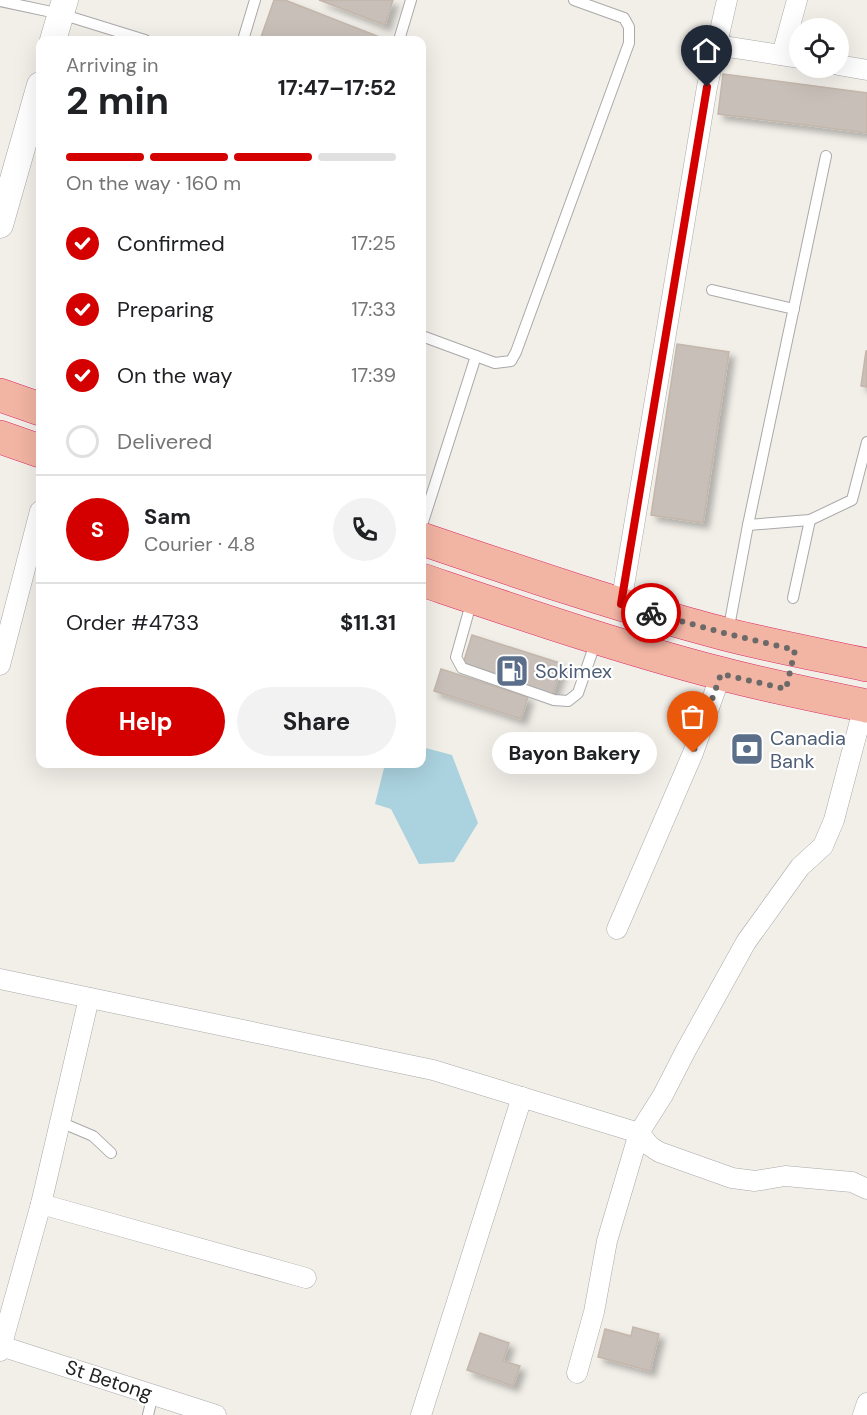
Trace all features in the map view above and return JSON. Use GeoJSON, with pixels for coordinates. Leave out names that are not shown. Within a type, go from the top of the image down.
{"type":"FeatureCollection","features":[{"type":"Feature","properties":{"kind":"highway"},"geometry":{"type":"LineString","coordinates":[[0,395],[36,408]]}},
{"type":"Feature","properties":{"kind":"highway"},"geometry":{"type":"LineString","coordinates":[[0,437],[36,450]]}},
{"type":"Feature","properties":{"kind":"highway"},"geometry":{"type":"LineString","coordinates":[[426,540],[556,585],[621,604],[728,634],[867,665]]}},
{"type":"Feature","properties":{"kind":"highway"},"geometry":{"type":"LineString","coordinates":[[426,581],[597,638],[721,674],[866,706]]}},
{"type":"Feature","properties":{"kind":"highway"},"geometry":{"type":"LineString","coordinates":[[786,689],[795,650]]}},
{"type":"Feature","properties":{"kind":"street"},"geometry":{"type":"LineString","coordinates":[[621,604],[707,87],[727,0]]}},
{"type":"Feature","properties":{"kind":"street"},"geometry":{"type":"LineString","coordinates":[[795,18],[797,0]]}},
{"type":"Feature","properties":{"kind":"street"},"geometry":{"type":"LineString","coordinates":[[54,36],[63,7]]}},
{"type":"Feature","properties":{"kind":"street"},"geometry":{"type":"LineString","coordinates":[[716,45],[789,57]]}},
{"type":"Feature","properties":{"kind":"street"},"geometry":{"type":"LineString","coordinates":[[849,67],[867,70]]}},
{"type":"Feature","properties":{"kind":"street"},"geometry":{"type":"LineString","coordinates":[[0,225],[36,99]]}},
{"type":"Feature","properties":{"kind":"street"},"geometry":{"type":"LineString","coordinates":[[0,664],[36,526]]}},
{"type":"Feature","properties":{"kind":"street"},"geometry":{"type":"LineString","coordinates":[[617,929],[693,753],[721,674]]}},
{"type":"Feature","properties":{"kind":"street"},"geometry":{"type":"LineString","coordinates":[[577,1373],[594,1312],[607,1241],[639,1133],[663,1095],[746,942],[800,867],[823,846],[834,820],[866,706]]}},
{"type":"Feature","properties":{"kind":"street"},"geometry":{"type":"LineString","coordinates":[[0,979],[433,1071],[639,1133],[658,1152],[732,1178],[755,1181],[785,1176],[852,1182],[867,1189]]}},
{"type":"Feature","properties":{"kind":"street"},"geometry":{"type":"LineString","coordinates":[[1,1348],[41,1204],[89,998]]}},
{"type":"Feature","properties":{"kind":"street"},"geometry":{"type":"LineString","coordinates":[[421,1415],[522,1097]]}},
{"type":"Feature","properties":{"kind":"street"},"geometry":{"type":"LineString","coordinates":[[41,1204],[306,1278]]}},
{"type":"Feature","properties":{"kind":"street","name":"St Betong"},"geometry":{"type":"LineString","coordinates":[[1,1348],[153,1395],[195,1412],[216,1415]]}},
{"type":"Feature","properties":{"kind":"street"},"geometry":{"type":"LineString","coordinates":[[863,1415],[867,1403]]}},
{"type":"Feature","properties":{"kind":"lane"},"geometry":{"type":"LineString","coordinates":[[244,36],[255,0]]}},
{"type":"Feature","properties":{"kind":"lane"},"geometry":{"type":"LineString","coordinates":[[400,36],[411,0]]}},
{"type":"Feature","properties":{"kind":"lane"},"geometry":{"type":"LineString","coordinates":[[426,337],[495,363],[511,361],[516,352],[629,43],[629,27],[624,18],[574,0]]}},
{"type":"Feature","properties":{"kind":"lane"},"geometry":{"type":"LineString","coordinates":[[0,1],[63,7],[135,36]]}},
{"type":"Feature","properties":{"kind":"lane"},"geometry":{"type":"LineString","coordinates":[[728,634],[748,525],[826,156]]}},
{"type":"Feature","properties":{"kind":"lane"},"geometry":{"type":"LineString","coordinates":[[712,290],[794,309]]}},
{"type":"Feature","properties":{"kind":"lane"},"geometry":{"type":"LineString","coordinates":[[426,512],[476,356]]}},
{"type":"Feature","properties":{"kind":"lane"},"geometry":{"type":"LineString","coordinates":[[748,525],[810,520],[852,500],[867,442]]}},
{"type":"Feature","properties":{"kind":"lane"},"geometry":{"type":"LineString","coordinates":[[793,598],[810,520]]}},
{"type":"Feature","properties":{"kind":"lane"},"geometry":{"type":"LineString","coordinates":[[472,597],[456,657],[462,668],[554,700],[568,701],[578,693],[597,638]]}},
{"type":"Feature","properties":{"kind":"lane"},"geometry":{"type":"LineString","coordinates":[[60,1122],[93,1136],[111,1153]]}},
{"type":"Feature","properties":{"kind":"lane"},"geometry":{"type":"LineString","coordinates":[[148,1415],[153,1395]]}},
{"type":"Feature","properties":{"kind":"water"},"geometry":{"type":"Polygon","coordinates":[[[426,748],[452,755],[478,823],[454,862],[419,864],[391,809],[375,804],[384,768],[426,768],[426,748]]]}},
{"type":"Feature","properties":{"kind":"building"},"geometry":{"type":"Polygon","coordinates":[[[274,0],[285,0],[377,36],[261,36],[274,0]]]}},
{"type":"Feature","properties":{"kind":"building"},"geometry":{"type":"Polygon","coordinates":[[[319,0],[393,0],[385,25],[319,0]]]}},
{"type":"Feature","properties":{"kind":"building"},"geometry":{"type":"Polygon","coordinates":[[[723,74],[867,93],[867,133],[718,114],[723,74]]]}},
{"type":"Feature","properties":{"kind":"building"},"geometry":{"type":"Polygon","coordinates":[[[677,344],[729,352],[703,523],[651,515],[677,344]]]}},
{"type":"Feature","properties":{"kind":"building"},"geometry":{"type":"Polygon","coordinates":[[[867,351],[867,387],[861,386],[867,351]]]}},
{"type":"Feature","properties":{"kind":"building"},"geometry":{"type":"Polygon","coordinates":[[[472,635],[563,664],[552,696],[462,667],[472,635]]]}},
{"type":"Feature","properties":{"kind":"building"},"geometry":{"type":"Polygon","coordinates":[[[441,669],[528,697],[521,719],[434,691],[441,669]]]}},
{"type":"Feature","properties":{"kind":"building"},"geometry":{"type":"Polygon","coordinates":[[[633,1327],[659,1334],[650,1371],[598,1357],[605,1329],[631,1336],[633,1327]]]}},
{"type":"Feature","properties":{"kind":"building"},"geometry":{"type":"Polygon","coordinates":[[[480,1333],[509,1343],[503,1361],[520,1366],[513,1386],[467,1370],[480,1333]]]}},
{"type":"Feature","properties":{"kind":"way so far"},"geometry":{"type":"LineString","coordinates":[[651,613],[795,650],[786,689],[721,674],[693,753]]}},
{"type":"Feature","properties":{"kind":"place","name":"Sokimex"},"geometry":{"type":"Point","coordinates":[512,671]}},
{"type":"Feature","properties":{"kind":"place","name":"Canadia Bank"},"geometry":{"type":"Point","coordinates":[747,749]}},
{"type":"Feature","properties":{"kind":"place","name":"Bayon Bakery"},"geometry":{"type":"Point","coordinates":[693,753]}},
{"type":"Feature","properties":{"kind":"route"},"geometry":{"type":"LineString","coordinates":[[651,613],[621,604],[707,87]]}}]}
